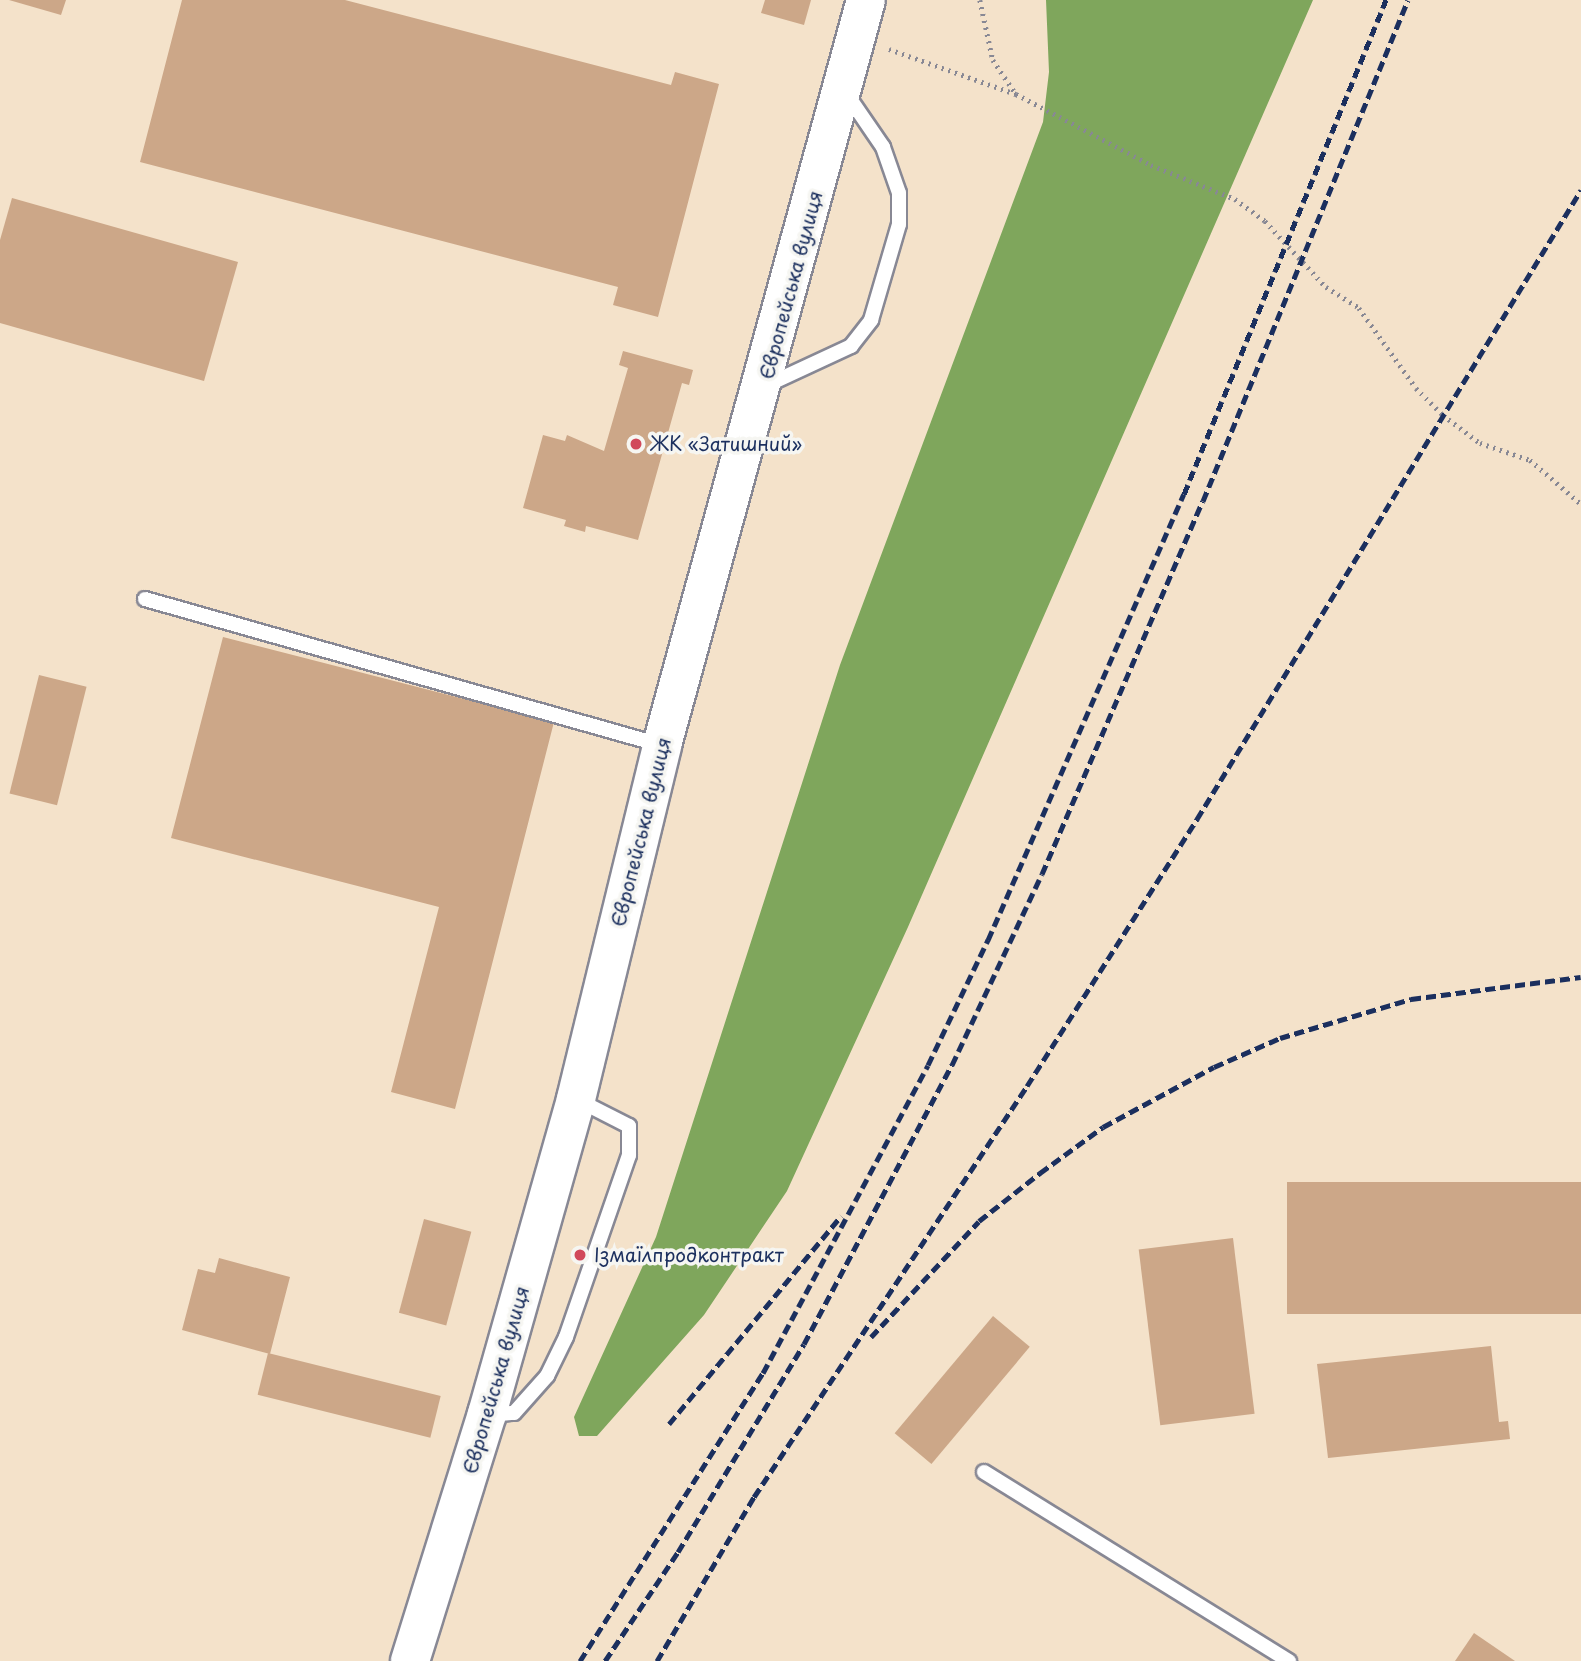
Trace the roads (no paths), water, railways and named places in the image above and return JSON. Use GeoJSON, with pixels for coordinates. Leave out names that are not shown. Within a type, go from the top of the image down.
{"type":"FeatureCollection","features":[{"type":"Feature","properties":{"kind":"main road","name":"Європейська вулиця"},"geometry":{"type":"LineString","coordinates":[[410,1661],[487,1415],[576,1099],[662,745],[764,386],[866,0]]}},
{"type":"Feature","properties":{"kind":"lane"},"geometry":{"type":"LineString","coordinates":[[764,386],[851,346],[871,320],[899,224],[899,193],[883,147],[844,89]]}},
{"type":"Feature","properties":{"kind":"lane"},"geometry":{"type":"LineString","coordinates":[[145,599],[662,745]]}},
{"type":"Feature","properties":{"kind":"lane"},"geometry":{"type":"LineString","coordinates":[[487,1415],[514,1413],[547,1376],[566,1337],[629,1155],[629,1126],[576,1099]]}},
{"type":"Feature","properties":{"kind":"lane"},"geometry":{"type":"LineString","coordinates":[[984,1472],[1289,1661]]}},
{"type":"Feature","properties":{"kind":"railway"},"geometry":{"type":"LineString","coordinates":[[580,1661],[763,1373],[928,1065],[988,940],[1184,494],[1386,0]]}},
{"type":"Feature","properties":{"kind":"railway"},"geometry":{"type":"LineString","coordinates":[[605,1661],[678,1552],[804,1344],[952,1065],[1042,874],[1203,501],[1408,0]]}},
{"type":"Feature","properties":{"kind":"railway"},"geometry":{"type":"LineString","coordinates":[[657,1661],[754,1497],[1027,1086],[1197,819],[1581,190]]}},
{"type":"Feature","properties":{"kind":"railway"},"geometry":{"type":"LineString","coordinates":[[871,1337],[979,1221],[1103,1127],[1214,1067],[1280,1038],[1411,999],[1581,977]]}},
{"type":"Feature","properties":{"kind":"railway"},"geometry":{"type":"LineString","coordinates":[[669,1424],[841,1216]]}},
{"type":"Feature","properties":{"kind":"place","name":"ЖК «Затишний»"},"geometry":{"type":"Point","coordinates":[636,444]}},
{"type":"Feature","properties":{"kind":"place","name":"Ізмаїлпродконтракт"},"geometry":{"type":"Point","coordinates":[580,1255]}}]}
